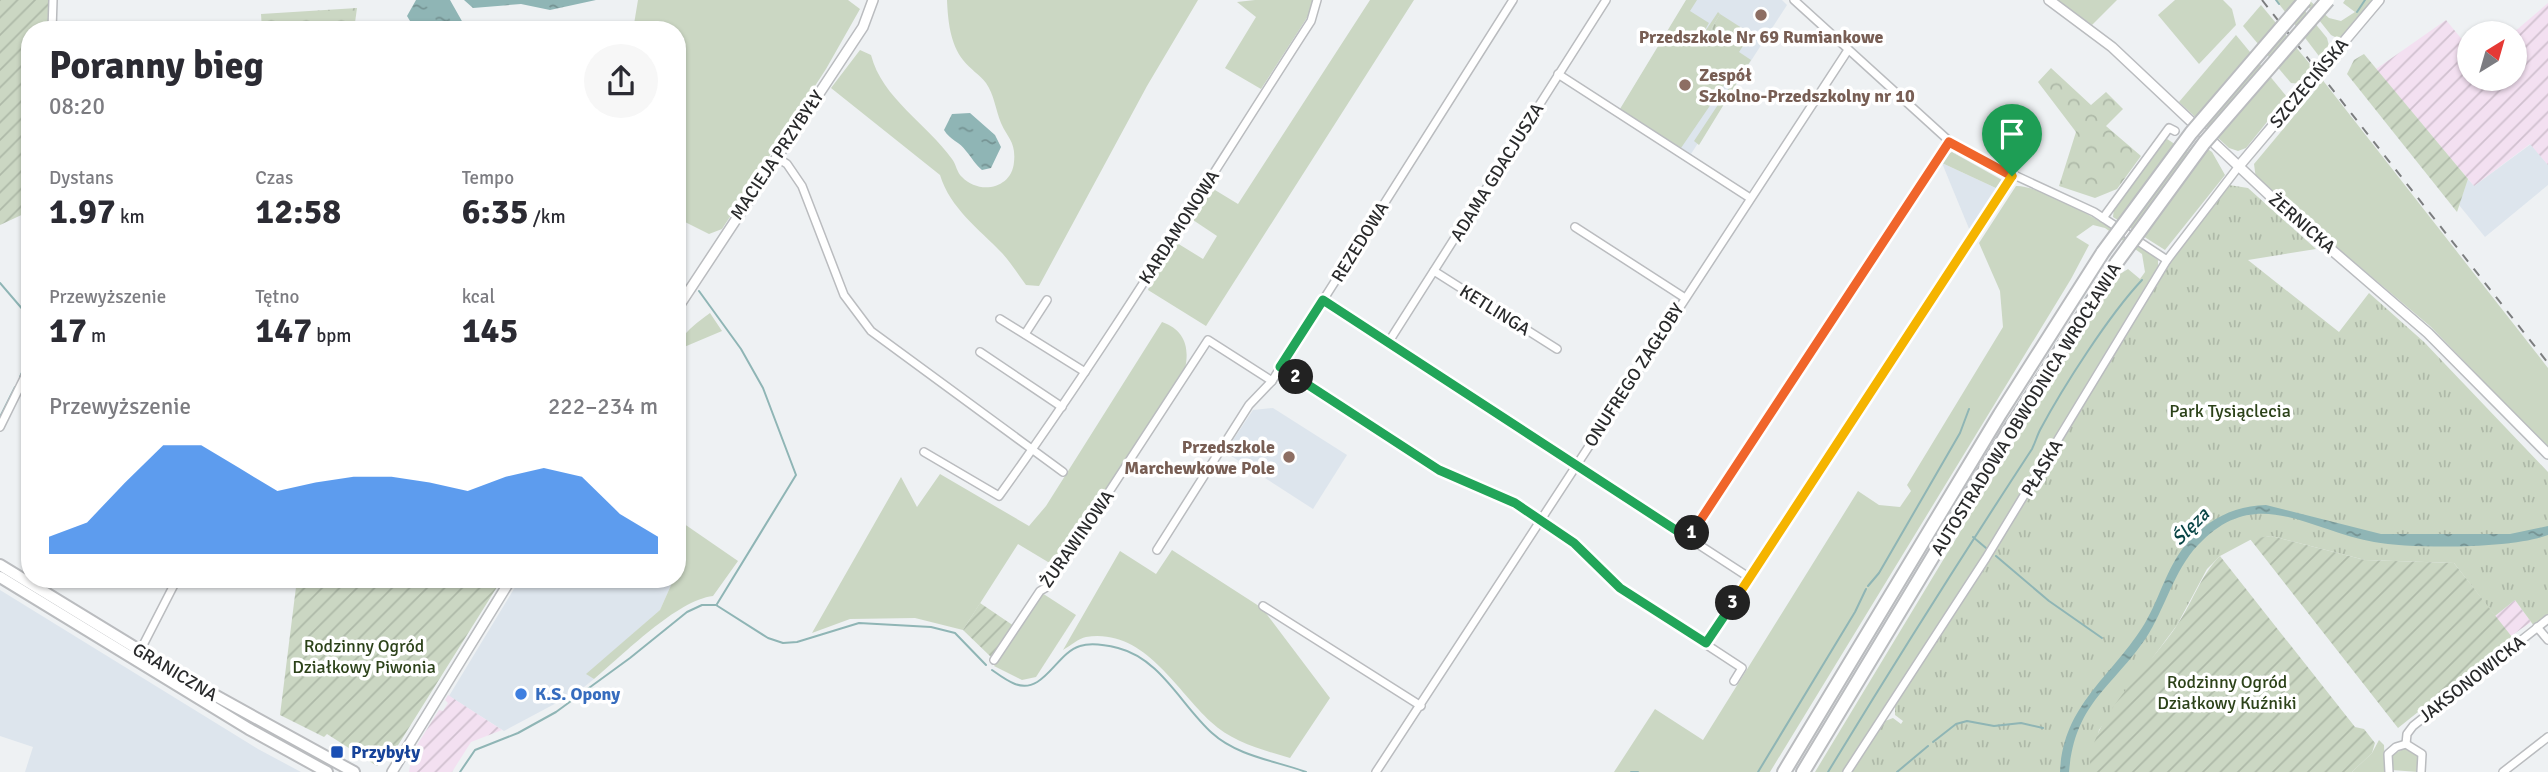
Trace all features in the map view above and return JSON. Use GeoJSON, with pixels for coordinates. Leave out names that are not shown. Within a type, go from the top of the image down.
{"type":"FeatureCollection","features":[{"type":"Feature","properties":{"kind":"highway","name":"AUTOSTRADOWA OBWODNICA WROCŁAWIA"},"geometry":{"type":"LineString","coordinates":[[1784,772],[2007,402],[2104,253],[2191,133],[2305,0]]}},
{"type":"Feature","properties":{"kind":"highway","name":"AUTOSTRADOWA OBWODNICA WROCŁAWIA"},"geometry":{"type":"LineString","coordinates":[[1803,772],[2008,432],[2117,262],[2220,124],[2328,0]]}},
{"type":"Feature","properties":{"kind":"main road","name":"GRANICZNA"},"geometry":{"type":"LineString","coordinates":[[0,565],[21,578]]}},
{"type":"Feature","properties":{"kind":"main road","name":"GRANICZNA"},"geometry":{"type":"LineString","coordinates":[[0,577],[249,729],[327,772]]}},
{"type":"Feature","properties":{"kind":"main road","name":"GRANICZNA"},"geometry":{"type":"LineString","coordinates":[[37,588],[225,702],[354,772]]}},
{"type":"Feature","properties":{"kind":"street"},"geometry":{"type":"LineString","coordinates":[[52,21],[53,0]]}},
{"type":"Feature","properties":{"kind":"street","name":"MACIEJA PRZYBYŁY"},"geometry":{"type":"LineString","coordinates":[[686,295],[863,27],[873,0]]}},
{"type":"Feature","properties":{"kind":"street","name":"KARDAMONOWA"},"geometry":{"type":"LineString","coordinates":[[924,452],[999,496],[1062,407],[1311,21],[1317,0]]}},
{"type":"Feature","properties":{"kind":"street","name":"REZEDOWA"},"geometry":{"type":"LineString","coordinates":[[1157,550],[1249,405],[1272,381],[1513,0]]}},
{"type":"Feature","properties":{"kind":"street","name":"ADAMA GDACJUSZA"},"geometry":{"type":"LineString","coordinates":[[1388,343],[1606,0]]}},
{"type":"Feature","properties":{"kind":"street"},"geometry":{"type":"LineString","coordinates":[[1794,0],[1949,142],[2012,176],[2103,218],[2166,260]]}},
{"type":"Feature","properties":{"kind":"street","name":"ŻERNICKA"},"geometry":{"type":"LineString","coordinates":[[2049,0],[2112,47],[2239,166],[2428,332],[2548,454]]}},
{"type":"Feature","properties":{"kind":"street","name":"SZCZECIŃSKA"},"geometry":{"type":"LineString","coordinates":[[2239,166],[2379,0]]}},
{"type":"Feature","properties":{"kind":"street","name":"ONUFREGO ZAGŁOBY"},"geometry":{"type":"LineString","coordinates":[[1376,772],[1847,50]]}},
{"type":"Feature","properties":{"kind":"street"},"geometry":{"type":"LineString","coordinates":[[1558,74],[1749,198]]}},
{"type":"Feature","properties":{"kind":"street"},"geometry":{"type":"LineString","coordinates":[[2103,218],[2172,130]]}},
{"type":"Feature","properties":{"kind":"street"},"geometry":{"type":"LineString","coordinates":[[1688,538],[1949,142]]}},
{"type":"Feature","properties":{"kind":"street"},"geometry":{"type":"LineString","coordinates":[[776,157],[787,164],[802,186],[850,306],[871,331],[1063,472]]}},
{"type":"Feature","properties":{"kind":"street","name":"PŁASKA"},"geometry":{"type":"LineString","coordinates":[[1847,772],[1986,558],[2166,260],[2239,166]]}},
{"type":"Feature","properties":{"kind":"street"},"geometry":{"type":"LineString","coordinates":[[1706,643],[2012,176]]}},
{"type":"Feature","properties":{"kind":"street"},"geometry":{"type":"LineString","coordinates":[[1575,227],[1685,298]]}},
{"type":"Feature","properties":{"kind":"street","name":"KETLINGA"},"geometry":{"type":"LineString","coordinates":[[1434,271],[1557,349]]}},
{"type":"Feature","properties":{"kind":"street"},"geometry":{"type":"LineString","coordinates":[[1025,334],[1047,300]]}},
{"type":"Feature","properties":{"kind":"street"},"geometry":{"type":"LineString","coordinates":[[1323,300],[1750,578]]}},
{"type":"Feature","properties":{"kind":"street"},"geometry":{"type":"LineString","coordinates":[[1000,319],[1084,372]]}},
{"type":"Feature","properties":{"kind":"street","name":"ŻURAWINOWA"},"geometry":{"type":"LineString","coordinates":[[994,660],[1040,591],[1047,587],[1082,538],[1208,340],[1272,381]]}},
{"type":"Feature","properties":{"kind":"street"},"geometry":{"type":"LineString","coordinates":[[980,352],[1062,407]]}},
{"type":"Feature","properties":{"kind":"street"},"geometry":{"type":"LineString","coordinates":[[1280,367],[1439,470],[1506,498],[1541,521],[1584,551],[1620,588],[1742,668],[1734,681]]}},
{"type":"Feature","properties":{"kind":"street"},"geometry":{"type":"LineString","coordinates":[[0,427],[21,384]]}},
{"type":"Feature","properties":{"kind":"street"},"geometry":{"type":"LineString","coordinates":[[140,651],[172,588]]}},
{"type":"Feature","properties":{"kind":"street"},"geometry":{"type":"LineString","coordinates":[[392,772],[505,588]]}},
{"type":"Feature","properties":{"kind":"street"},"geometry":{"type":"LineString","coordinates":[[1263,606],[1421,706]]}},
{"type":"Feature","properties":{"kind":"street","name":"JAKSONOWICKA"},"geometry":{"type":"LineString","coordinates":[[2389,772],[2388,754],[2396,747],[2406,744],[2407,734],[2413,726],[2548,619]]}},
{"type":"Feature","properties":{"kind":"street"},"geometry":{"type":"LineString","coordinates":[[2537,627],[2548,640]]}},
{"type":"Feature","properties":{"kind":"street"},"geometry":{"type":"LineString","coordinates":[[2504,772],[2548,737]]}},
{"type":"Feature","properties":{"kind":"street"},"geometry":{"type":"LineString","coordinates":[[2406,744],[2422,754],[2421,772]]}},
{"type":"Feature","properties":{"kind":"shaded area","name":"Zespół Szkolno-Przedszkolny nr 10"},"geometry":{"type":"Polygon","coordinates":[[[1688,0],[1782,0],[1787,5],[1691,154],[1620,109],[1688,0]]]}},
{"type":"Feature","properties":{"kind":"shaded area"},"geometry":{"type":"Polygon","coordinates":[[[2548,3],[2548,165],[2530,144],[2474,186],[2376,69],[2446,20],[2457,33],[2457,91],[2527,91],[2527,21],[2548,3]]]}},
{"type":"Feature","properties":{"kind":"shaded area"},"geometry":{"type":"Polygon","coordinates":[[[2531,144],[2548,165],[2548,185],[2485,237],[2459,205],[2468,179],[2474,186],[2531,144]]]}},
{"type":"Feature","properties":{"kind":"shaded area"},"geometry":{"type":"Polygon","coordinates":[[[1942,163],[1998,189],[1970,231],[1951,185],[1942,163]]]}},
{"type":"Feature","properties":{"kind":"shaded area","name":"Przedszkole Marchewkowe Pole"},"geometry":{"type":"Polygon","coordinates":[[[1273,408],[1347,455],[1313,509],[1225,452],[1253,410],[1273,408]]]}},
{"type":"Feature","properties":{"kind":"shaded area"},"geometry":{"type":"Polygon","coordinates":[[[515,588],[670,588],[660,610],[587,674],[594,679],[579,691],[504,731],[449,696],[515,588]]]}},
{"type":"Feature","properties":{"kind":"shaded area"},"geometry":{"type":"Polygon","coordinates":[[[0,590],[258,749],[301,772],[25,772],[33,747],[0,736],[0,590]]]}},
{"type":"Feature","properties":{"kind":"shaded area"},"geometry":{"type":"Polygon","coordinates":[[[2515,600],[2531,622],[2511,636],[2495,616],[2515,600]]]}},
{"type":"Feature","properties":{"kind":"shaded area"},"geometry":{"type":"Polygon","coordinates":[[[448,695],[502,730],[471,742],[452,772],[409,772],[412,753],[439,710],[443,711],[448,703],[445,700],[448,695]]]}},
{"type":"Feature","properties":{"kind":"green space"},"geometry":{"type":"Polygon","coordinates":[[[0,0],[51,0],[50,21],[21,21],[21,215],[0,225],[0,0]]]}},
{"type":"Feature","properties":{"kind":"green space"},"geometry":{"type":"Polygon","coordinates":[[[638,0],[848,0],[860,9],[826,69],[722,229],[709,234],[686,222],[686,21],[634,21],[638,0]]]}},
{"type":"Feature","properties":{"kind":"green space"},"geometry":{"type":"Polygon","coordinates":[[[947,0],[1198,0],[1147,86],[1039,286],[1026,285],[1002,253],[958,208],[940,175],[831,88],[860,50],[871,55],[895,98],[942,146],[962,177],[977,186],[994,186],[1001,183],[1012,171],[1013,145],[1001,123],[989,87],[963,60],[955,46],[949,24],[947,0]]]}},
{"type":"Feature","properties":{"kind":"green space"},"geometry":{"type":"Polygon","coordinates":[[[1313,0],[1310,13],[1261,89],[1225,68],[1256,17],[1237,2],[1313,0]]]}},
{"type":"Feature","properties":{"kind":"green space"},"geometry":{"type":"Polygon","coordinates":[[[1370,0],[1414,0],[1206,326],[1148,290],[1177,243],[1203,259],[1217,236],[1193,220],[1214,186],[1215,190],[1238,204],[1370,0]]]}},
{"type":"Feature","properties":{"kind":"green space","name":"Zespół Szkolno-Przedszkolny nr 10"},"geometry":{"type":"Polygon","coordinates":[[[1686,0],[1697,0],[1690,11],[1709,23],[1698,42],[1718,12],[1720,14],[1711,29],[1735,44],[1745,30],[1751,34],[1739,52],[1751,60],[1699,145],[1694,141],[1739,73],[1735,69],[1681,148],[1620,109],[1686,0]]]}},
{"type":"Feature","properties":{"kind":"green space"},"geometry":{"type":"Polygon","coordinates":[[[2057,0],[2117,0],[2092,25],[2057,0]]]}},
{"type":"Feature","properties":{"kind":"green space"},"geometry":{"type":"Polygon","coordinates":[[[2175,0],[2223,0],[2232,9],[2236,25],[2199,64],[2158,15],[2175,0]]]}},
{"type":"Feature","properties":{"kind":"green space"},"geometry":{"type":"Polygon","coordinates":[[[2276,0],[2296,0],[2327,38],[2330,50],[2322,60],[2276,0]]]}},
{"type":"Feature","properties":{"kind":"green space"},"geometry":{"type":"Polygon","coordinates":[[[2303,0],[2309,0],[2329,18],[2341,21],[2355,12],[2343,3],[2345,0],[2374,0],[2343,36],[2337,38],[2331,35],[2303,0]]]}},
{"type":"Feature","properties":{"kind":"green space"},"geometry":{"type":"Polygon","coordinates":[[[2261,5],[2314,69],[2302,84],[2291,83],[2243,26],[2261,5]]]}},
{"type":"Feature","properties":{"kind":"green space"},"geometry":{"type":"Polygon","coordinates":[[[357,8],[355,21],[261,21],[261,14],[357,8]]]}},
{"type":"Feature","properties":{"kind":"green space"},"geometry":{"type":"Polygon","coordinates":[[[1720,14],[1745,30],[1735,45],[1711,29],[1720,14]]]}},
{"type":"Feature","properties":{"kind":"green space"},"geometry":{"type":"Polygon","coordinates":[[[2236,35],[2287,97],[2246,148],[2238,151],[2229,148],[2179,102],[2236,35]]]}},
{"type":"Feature","properties":{"kind":"green space"},"geometry":{"type":"Polygon","coordinates":[[[2364,54],[2468,179],[2457,212],[2347,74],[2354,60],[2364,54]]]}},
{"type":"Feature","properties":{"kind":"green space"},"geometry":{"type":"Polygon","coordinates":[[[2051,68],[2091,105],[2106,92],[2123,109],[2106,126],[2141,156],[2117,189],[2095,198],[2059,186],[2076,132],[2038,82],[2051,68]]]}},
{"type":"Feature","properties":{"kind":"green space"},"geometry":{"type":"Polygon","coordinates":[[[2321,78],[2548,368],[2548,448],[2431,327],[2256,179],[2254,164],[2314,92],[2321,78]]]}},
{"type":"Feature","properties":{"kind":"green space"},"geometry":{"type":"Polygon","coordinates":[[[2167,139],[2187,152],[2196,141],[2212,152],[2225,175],[2165,250],[2113,217],[2114,208],[2167,139]]]}},
{"type":"Feature","properties":{"kind":"green space"},"geometry":{"type":"Polygon","coordinates":[[[1952,152],[2002,180],[1998,189],[1942,163],[1946,155],[1952,152]]]}},
{"type":"Feature","properties":{"kind":"green space","name":"Park Tysiąclecia"},"geometry":{"type":"Polygon","coordinates":[[[2229,185],[2248,188],[2316,249],[2248,260],[2339,332],[2369,293],[2424,342],[2548,472],[2548,615],[2534,626],[2515,600],[2495,616],[2454,563],[2365,560],[2271,536],[2250,540],[2220,556],[2207,569],[2177,625],[2099,730],[2090,772],[1851,772],[1885,721],[1893,718],[1901,724],[1903,721],[1895,715],[1895,705],[2022,508],[2161,277],[2229,185]]]}},
{"type":"Feature","properties":{"kind":"green space"},"geometry":{"type":"Polygon","coordinates":[[[2016,186],[2029,188],[2067,203],[2110,227],[2158,260],[2158,266],[1947,614],[1844,772],[1815,772],[2064,360],[2120,274],[2128,269],[2140,279],[2145,272],[2142,254],[2105,228],[2093,225],[2076,237],[2089,245],[2071,279],[1770,772],[1614,772],[1655,709],[1703,740],[1858,491],[1879,505],[1900,507],[1911,491],[1907,485],[2003,327],[2000,291],[1979,243],[2016,186]]]}},
{"type":"Feature","properties":{"kind":"green space"},"geometry":{"type":"Polygon","coordinates":[[[710,313],[722,331],[686,346],[686,333],[710,313]]]}},
{"type":"Feature","properties":{"kind":"green space"},"geometry":{"type":"Polygon","coordinates":[[[1162,322],[1176,329],[1184,340],[1187,353],[1185,369],[1060,561],[1048,562],[1018,544],[963,630],[915,618],[850,619],[812,633],[901,477],[917,507],[940,474],[1029,526],[1046,506],[1162,322]]]}},
{"type":"Feature","properties":{"kind":"green space"},"geometry":{"type":"Polygon","coordinates":[[[686,525],[738,561],[713,596],[683,607],[667,618],[594,679],[586,674],[660,610],[670,588],[686,588],[686,525]]]}},
{"type":"Feature","properties":{"kind":"green space"},"geometry":{"type":"Polygon","coordinates":[[[2271,536],[2365,560],[2454,563],[2512,637],[2398,728],[2250,539],[2271,536]]]}},
{"type":"Feature","properties":{"kind":"green space"},"geometry":{"type":"Polygon","coordinates":[[[1172,550],[1262,608],[1330,698],[1290,758],[1248,744],[1219,729],[1157,664],[1142,651],[1125,642],[1107,637],[1086,637],[1063,650],[1120,551],[1156,574],[1172,550]]]}},
{"type":"Feature","properties":{"kind":"green space","name":"Rodzinny Ogród Działkowy Kuźniki"},"geometry":{"type":"Polygon","coordinates":[[[2220,556],[2355,727],[2364,729],[2375,743],[2372,753],[2352,772],[2090,772],[2098,733],[2109,714],[2166,641],[2207,572],[2220,556]]]}},
{"type":"Feature","properties":{"kind":"green space","name":"Rodzinny Ogród Działkowy Piwonia"},"geometry":{"type":"Polygon","coordinates":[[[296,588],[496,588],[390,758],[377,766],[327,734],[324,737],[280,715],[296,588]]]}},
{"type":"Feature","properties":{"kind":"green space"},"geometry":{"type":"Polygon","coordinates":[[[1042,593],[1076,615],[1036,677],[1022,680],[994,666],[1042,593]]]}},
{"type":"Feature","properties":{"kind":"green space"},"geometry":{"type":"Polygon","coordinates":[[[980,603],[1014,626],[991,657],[963,630],[980,603]]]}},
{"type":"Feature","properties":{"kind":"green space"},"geometry":{"type":"Polygon","coordinates":[[[2379,740],[2384,745],[2385,772],[2352,772],[2372,753],[2379,740]]]}},
{"type":"Feature","properties":{"kind":"green space"},"geometry":{"type":"Polygon","coordinates":[[[2405,748],[2418,755],[2418,772],[2392,770],[2392,755],[2405,748]]]}},
{"type":"Feature","properties":{"kind":"water"},"geometry":{"type":"Polygon","coordinates":[[[416,0],[450,0],[462,21],[410,21],[407,16],[416,0]]]}},
{"type":"Feature","properties":{"kind":"water"},"geometry":{"type":"Polygon","coordinates":[[[464,0],[596,0],[550,10],[521,4],[473,8],[464,0]]]}},
{"type":"Feature","properties":{"kind":"water"},"geometry":{"type":"Polygon","coordinates":[[[970,113],[995,135],[1001,147],[991,168],[982,170],[964,148],[944,130],[952,114],[970,113]]]}},
{"type":"Feature","properties":{"kind":"water"},"geometry":{"type":"Polygon","coordinates":[[[2266,505],[2381,534],[2510,534],[2548,526],[2548,535],[2511,543],[2437,547],[2374,542],[2304,521],[2262,514],[2241,517],[2219,527],[2198,545],[2182,566],[2146,638],[2087,713],[2079,729],[2069,772],[2060,772],[2063,748],[2070,727],[2092,692],[2145,623],[2183,548],[2199,531],[2225,514],[2266,505]]]}},
{"type":"Feature","properties":{"kind":"waterway"},"geometry":{"type":"LineString","coordinates":[[2276,0],[2279,4]]}},
{"type":"Feature","properties":{"kind":"waterway"},"geometry":{"type":"LineString","coordinates":[[2357,12],[2365,0]]}},
{"type":"Feature","properties":{"kind":"waterway"},"geometry":{"type":"LineString","coordinates":[[1828,772],[2032,449],[2061,393],[2115,312],[2142,280]]}},
{"type":"Feature","properties":{"kind":"waterway"},"geometry":{"type":"LineString","coordinates":[[0,283],[21,308]]}},
{"type":"Feature","properties":{"kind":"waterway"},"geometry":{"type":"LineString","coordinates":[[699,291],[741,349],[763,388],[796,475],[717,604]]}},
{"type":"Feature","properties":{"kind":"waterway"},"geometry":{"type":"LineString","coordinates":[[0,417],[15,387]]}},
{"type":"Feature","properties":{"kind":"waterway"},"geometry":{"type":"LineString","coordinates":[[1868,586],[1879,573],[1960,433],[1969,409]]}},
{"type":"Feature","properties":{"kind":"waterway"},"geometry":{"type":"LineString","coordinates":[[1973,537],[1986,548]]}},
{"type":"Feature","properties":{"kind":"waterway"},"geometry":{"type":"LineString","coordinates":[[1996,556],[2049,601],[2102,638]]}},
{"type":"Feature","properties":{"kind":"waterway"},"geometry":{"type":"LineString","coordinates":[[1758,772],[1855,612],[1866,589]]}},
{"type":"Feature","properties":{"kind":"waterway"},"geometry":{"type":"LineString","coordinates":[[460,772],[475,750],[518,733],[556,712],[687,612],[702,605],[716,605],[768,638],[783,643],[797,642],[859,623],[931,627],[955,633],[986,665]]}},
{"type":"Feature","properties":{"kind":"waterway"},"geometry":{"type":"LineString","coordinates":[[992,670],[1012,683],[1025,686],[1042,679],[1064,656],[1080,646],[1094,644],[1118,648],[1133,654],[1158,672],[1201,722],[1222,741],[1245,753],[1306,772]]}},
{"type":"Feature","properties":{"kind":"waterway"},"geometry":{"type":"LineString","coordinates":[[1933,742],[1956,724],[1967,721],[1994,726],[2021,723],[2043,728]]}},
{"type":"Feature","properties":{"kind":"waterway"},"geometry":{"type":"LineString","coordinates":[[1897,772],[1928,746]]}},
{"type":"Feature","properties":{"kind":"waterway"},"geometry":{"type":"LineString","coordinates":[[1631,772],[1638,772]]}},
{"type":"Feature","properties":{"kind":"railway"},"geometry":{"type":"LineString","coordinates":[[2262,0],[2548,363]]}},
{"type":"Feature","properties":{"kind":"place","name":"Przedszkole Nr 69 Rumiankowe"},"geometry":{"type":"Point","coordinates":[1761,15]}},
{"type":"Feature","properties":{"kind":"place","name":"Zespół Szkolno-Przedszkolny nr 10"},"geometry":{"type":"Point","coordinates":[1685,85]}},
{"type":"Feature","properties":{"kind":"place","name":"Przedszkole Marchewkowe Pole"},"geometry":{"type":"Point","coordinates":[1289,457]}},
{"type":"Feature","properties":{"kind":"place","name":"K.S. Opony"},"geometry":{"type":"Point","coordinates":[521,694]}},
{"type":"Feature","properties":{"kind":"place","name":"Przybyły"},"geometry":{"type":"Point","coordinates":[337,752]}},
{"type":"Feature","properties":{"kind":"route"},"geometry":{"type":"LineString","coordinates":[[1949,142],[2012,176],[1706,643],[1620,588],[1584,551],[1515,503],[1439,470],[1280,367],[1323,300],[1688,538],[1949,142]]}},
{"type":"Feature","properties":{"kind":"water label","name":"Ślęza"},"geometry":{"type":"Point","coordinates":[2190,526]}}]}
